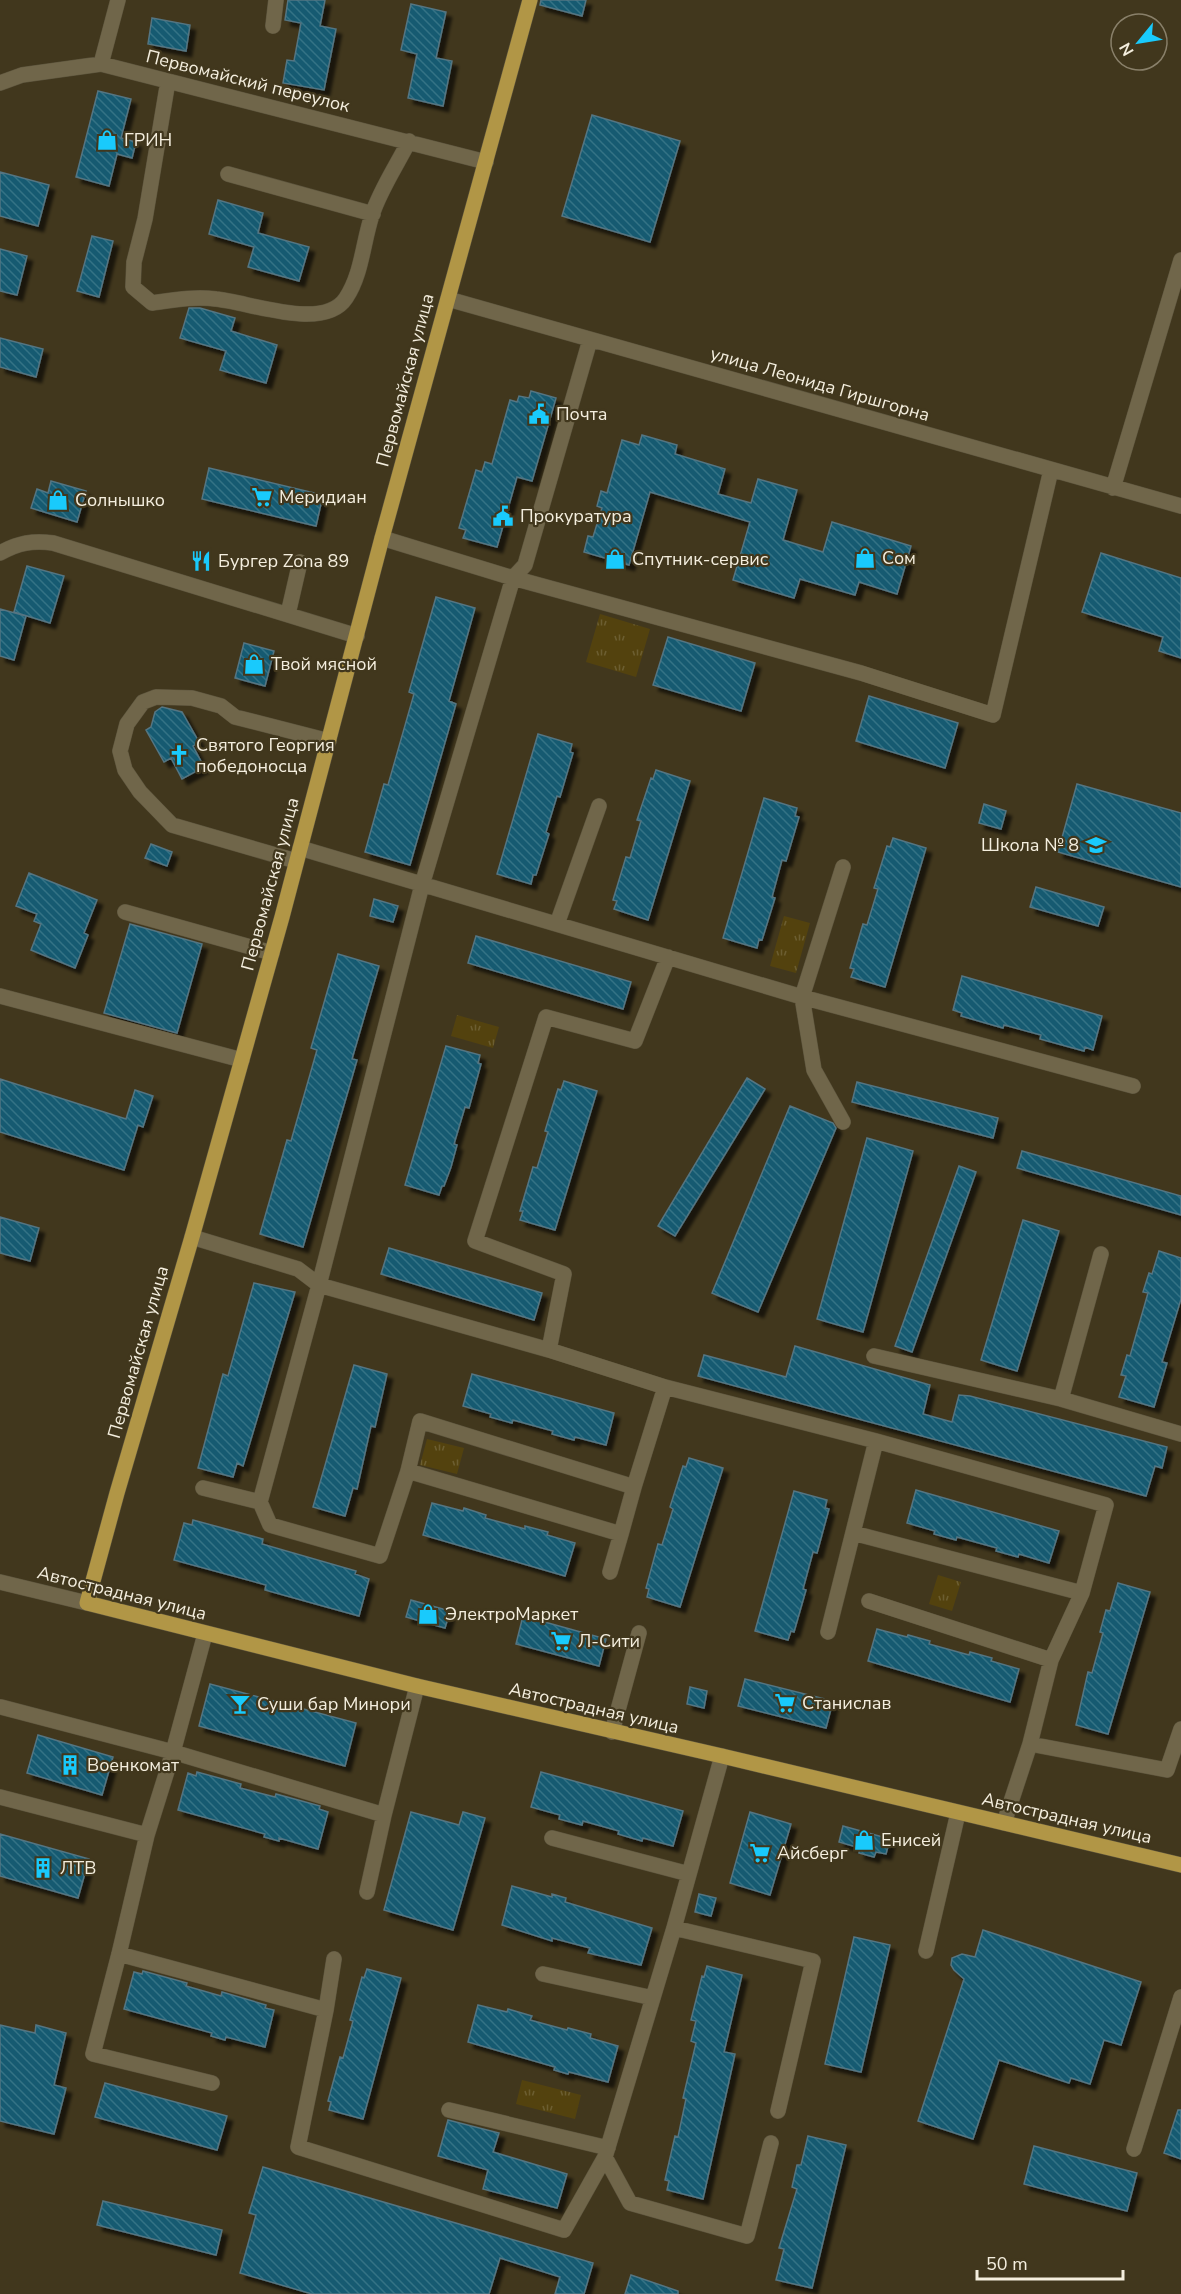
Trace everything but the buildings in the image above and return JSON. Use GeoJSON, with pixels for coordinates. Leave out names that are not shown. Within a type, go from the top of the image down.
{"type":"FeatureCollection","features":[{"type":"Feature","properties":{"kind":"main road","name":"Первомайская улица"},"geometry":{"type":"LineString","coordinates":[[87,1604],[272,952],[382,538],[530,0]]}},
{"type":"Feature","properties":{"kind":"main road","name":"Автострадная улица"},"geometry":{"type":"LineString","coordinates":[[87,1604],[417,1686],[1181,1865]]}},
{"type":"Feature","properties":{"kind":"street"},"geometry":{"type":"LineString","coordinates":[[101,64],[118,0]]}},
{"type":"Feature","properties":{"kind":"street"},"geometry":{"type":"LineString","coordinates":[[273,26],[276,0]]}},
{"type":"Feature","properties":{"kind":"street","name":"Первомайский переулок"},"geometry":{"type":"LineString","coordinates":[[0,82],[22,75],[101,64],[486,162]]}},
{"type":"Feature","properties":{"kind":"street"},"geometry":{"type":"LineString","coordinates":[[168,81],[145,219],[134,262],[133,288],[152,303],[216,298],[286,312],[318,314],[338,308],[347,297],[358,271],[372,213],[409,141]]}},
{"type":"Feature","properties":{"kind":"street"},"geometry":{"type":"LineString","coordinates":[[228,174],[372,213]]}},
{"type":"Feature","properties":{"kind":"street"},"geometry":{"type":"LineString","coordinates":[[1113,488],[1181,260]]}},
{"type":"Feature","properties":{"kind":"street","name":"улица Леонида Гиршгорна"},"geometry":{"type":"LineString","coordinates":[[448,299],[1181,506]]}},
{"type":"Feature","properties":{"kind":"street"},"geometry":{"type":"LineString","coordinates":[[590,340],[525,565],[513,578],[422,885],[319,1285],[260,1502],[270,1525],[380,1556],[408,1471],[420,1421],[634,1487]]}},
{"type":"Feature","properties":{"kind":"street"},"geometry":{"type":"LineString","coordinates":[[382,538],[513,578],[795,654],[993,716],[1051,470]]}},
{"type":"Feature","properties":{"kind":"street"},"geometry":{"type":"LineString","coordinates":[[0,553],[21,543],[35,541],[53,543],[357,636]]}},
{"type":"Feature","properties":{"kind":"street"},"geometry":{"type":"LineString","coordinates":[[288,614],[300,562]]}},
{"type":"Feature","properties":{"kind":"street"},"geometry":{"type":"LineString","coordinates":[[329,741],[235,717],[221,706],[202,701],[156,697],[143,702],[127,724],[120,751],[124,770],[140,792],[171,825],[422,885],[802,997],[1133,1086]]}},
{"type":"Feature","properties":{"kind":"street"},"geometry":{"type":"LineString","coordinates":[[557,924],[599,806]]}},
{"type":"Feature","properties":{"kind":"street"},"geometry":{"type":"LineString","coordinates":[[843,867],[802,997],[814,1070],[843,1122]]}},
{"type":"Feature","properties":{"kind":"street"},"geometry":{"type":"LineString","coordinates":[[125,912],[272,952]]}},
{"type":"Feature","properties":{"kind":"street"},"geometry":{"type":"LineString","coordinates":[[549,1350],[564,1274],[476,1241],[546,1017],[635,1041],[668,957]]}},
{"type":"Feature","properties":{"kind":"street"},"geometry":{"type":"LineString","coordinates":[[0,996],[242,1060]]}},
{"type":"Feature","properties":{"kind":"street"},"geometry":{"type":"LineString","coordinates":[[192,1237],[298,1269],[319,1285],[549,1350],[664,1388],[876,1441],[1107,1505],[1082,1593],[1051,1660],[1030,1744],[1004,1823]]}},
{"type":"Feature","properties":{"kind":"street"},"geometry":{"type":"LineString","coordinates":[[1060,1399],[1101,1254]]}},
{"type":"Feature","properties":{"kind":"street"},"geometry":{"type":"LineString","coordinates":[[874,1356],[1060,1399],[1181,1434]]}},
{"type":"Feature","properties":{"kind":"street"},"geometry":{"type":"LineString","coordinates":[[610,1572],[664,1388]]}},
{"type":"Feature","properties":{"kind":"street"},"geometry":{"type":"LineString","coordinates":[[828,1632],[876,1441]]}},
{"type":"Feature","properties":{"kind":"street"},"geometry":{"type":"LineString","coordinates":[[408,1471],[621,1534]]}},
{"type":"Feature","properties":{"kind":"street"},"geometry":{"type":"LineString","coordinates":[[203,1488],[260,1502]]}},
{"type":"Feature","properties":{"kind":"street"},"geometry":{"type":"LineString","coordinates":[[853,1533],[1082,1593]]}},
{"type":"Feature","properties":{"kind":"street","name":"Автострадная улица"},"geometry":{"type":"LineString","coordinates":[[0,1582],[87,1604]]}},
{"type":"Feature","properties":{"kind":"street"},"geometry":{"type":"LineString","coordinates":[[869,1601],[1051,1660]]}},
{"type":"Feature","properties":{"kind":"street"},"geometry":{"type":"LineString","coordinates":[[612,1732],[639,1633]]}},
{"type":"Feature","properties":{"kind":"street"},"geometry":{"type":"LineString","coordinates":[[205,1634],[173,1752],[147,1835],[93,2054],[212,2083]]}},
{"type":"Feature","properties":{"kind":"street"},"geometry":{"type":"LineString","coordinates":[[367,1892],[417,1686]]}},
{"type":"Feature","properties":{"kind":"street"},"geometry":{"type":"LineString","coordinates":[[1,1707],[173,1752],[384,1815]]}},
{"type":"Feature","properties":{"kind":"street"},"geometry":{"type":"LineString","coordinates":[[1030,1744],[1167,1770],[1181,1729]]}},
{"type":"Feature","properties":{"kind":"street"},"geometry":{"type":"LineString","coordinates":[[334,1959],[298,2148],[564,2230],[607,2153],[722,1756]]}},
{"type":"Feature","properties":{"kind":"street"},"geometry":{"type":"LineString","coordinates":[[0,1797],[147,1835]]}},
{"type":"Feature","properties":{"kind":"street"},"geometry":{"type":"LineString","coordinates":[[926,1952],[958,1813]]}},
{"type":"Feature","properties":{"kind":"street"},"geometry":{"type":"LineString","coordinates":[[552,1838],[689,1874]]}},
{"type":"Feature","properties":{"kind":"street"},"geometry":{"type":"LineString","coordinates":[[674,1928],[813,1961],[778,2111]]}},
{"type":"Feature","properties":{"kind":"street"},"geometry":{"type":"LineString","coordinates":[[119,1954],[326,2010]]}},
{"type":"Feature","properties":{"kind":"street"},"geometry":{"type":"LineString","coordinates":[[543,1974],[653,1998]]}},
{"type":"Feature","properties":{"kind":"street"},"geometry":{"type":"LineString","coordinates":[[1134,2149],[1181,1997]]}},
{"type":"Feature","properties":{"kind":"street"},"geometry":{"type":"LineString","coordinates":[[449,2110],[607,2153]]}},
{"type":"Feature","properties":{"kind":"street"},"geometry":{"type":"LineString","coordinates":[[607,2153],[630,2203],[747,2236],[771,2143]]}},
{"type":"Feature","properties":{"kind":"green space"},"geometry":{"type":"Polygon","coordinates":[[[600,614],[650,629],[636,677],[586,662],[600,614]]]}},
{"type":"Feature","properties":{"kind":"green space"},"geometry":{"type":"Polygon","coordinates":[[[784,916],[810,923],[796,973],[770,966],[784,916]]]}},
{"type":"Feature","properties":{"kind":"green space"},"geometry":{"type":"Polygon","coordinates":[[[457,1015],[499,1027],[493,1048],[451,1036],[457,1015]]]}},
{"type":"Feature","properties":{"kind":"green space"},"geometry":{"type":"Polygon","coordinates":[[[427,1439],[464,1448],[457,1474],[420,1465],[427,1439]]]}},
{"type":"Feature","properties":{"kind":"green space"},"geometry":{"type":"Polygon","coordinates":[[[938,1575],[961,1582],[952,1611],[929,1604],[938,1575]]]}},
{"type":"Feature","properties":{"kind":"green space"},"geometry":{"type":"Polygon","coordinates":[[[522,2080],[581,2095],[575,2119],[516,2104],[522,2080]]]}},
{"type":"Feature","properties":{"kind":"place","name":"ГРИН"},"geometry":{"type":"Point","coordinates":[107,140]}},
{"type":"Feature","properties":{"kind":"place","name":"Почта"},"geometry":{"type":"Point","coordinates":[539,414]}},
{"type":"Feature","properties":{"kind":"place","name":"Меридиан"},"geometry":{"type":"Point","coordinates":[262,497]}},
{"type":"Feature","properties":{"kind":"place","name":"Солнышко"},"geometry":{"type":"Point","coordinates":[58,500]}},
{"type":"Feature","properties":{"kind":"place","name":"Прокуратура"},"geometry":{"type":"Point","coordinates":[503,516]}},
{"type":"Feature","properties":{"kind":"place","name":"Сом"},"geometry":{"type":"Point","coordinates":[865,558]}},
{"type":"Feature","properties":{"kind":"place","name":"Спутник-сервис"},"geometry":{"type":"Point","coordinates":[615,559]}},
{"type":"Feature","properties":{"kind":"place","name":"Бургер Zona 89"},"geometry":{"type":"Point","coordinates":[201,561]}},
{"type":"Feature","properties":{"kind":"place","name":"Твой мясной"},"geometry":{"type":"Point","coordinates":[254,664]}},
{"type":"Feature","properties":{"kind":"place","name":"Святого Георгия победоносца"},"geometry":{"type":"Point","coordinates":[179,755]}},
{"type":"Feature","properties":{"kind":"place","name":"Школа № 8"},"geometry":{"type":"Point","coordinates":[1096,845]}},
{"type":"Feature","properties":{"kind":"place","name":"ЭлектроМаркет"},"geometry":{"type":"Point","coordinates":[428,1614]}},
{"type":"Feature","properties":{"kind":"place","name":"Л-Сити"},"geometry":{"type":"Point","coordinates":[561,1641]}},
{"type":"Feature","properties":{"kind":"place","name":"Станислав"},"geometry":{"type":"Point","coordinates":[785,1703]}},
{"type":"Feature","properties":{"kind":"place","name":"Суши бар Минори"},"geometry":{"type":"Point","coordinates":[240,1704]}},
{"type":"Feature","properties":{"kind":"place","name":"Военкомат"},"geometry":{"type":"Point","coordinates":[70,1765]}},
{"type":"Feature","properties":{"kind":"place","name":"Енисей"},"geometry":{"type":"Point","coordinates":[864,1840]}},
{"type":"Feature","properties":{"kind":"place","name":"Айсберг"},"geometry":{"type":"Point","coordinates":[760,1853]}},
{"type":"Feature","properties":{"kind":"place","name":"ЛТВ"},"geometry":{"type":"Point","coordinates":[43,1868]}}]}
